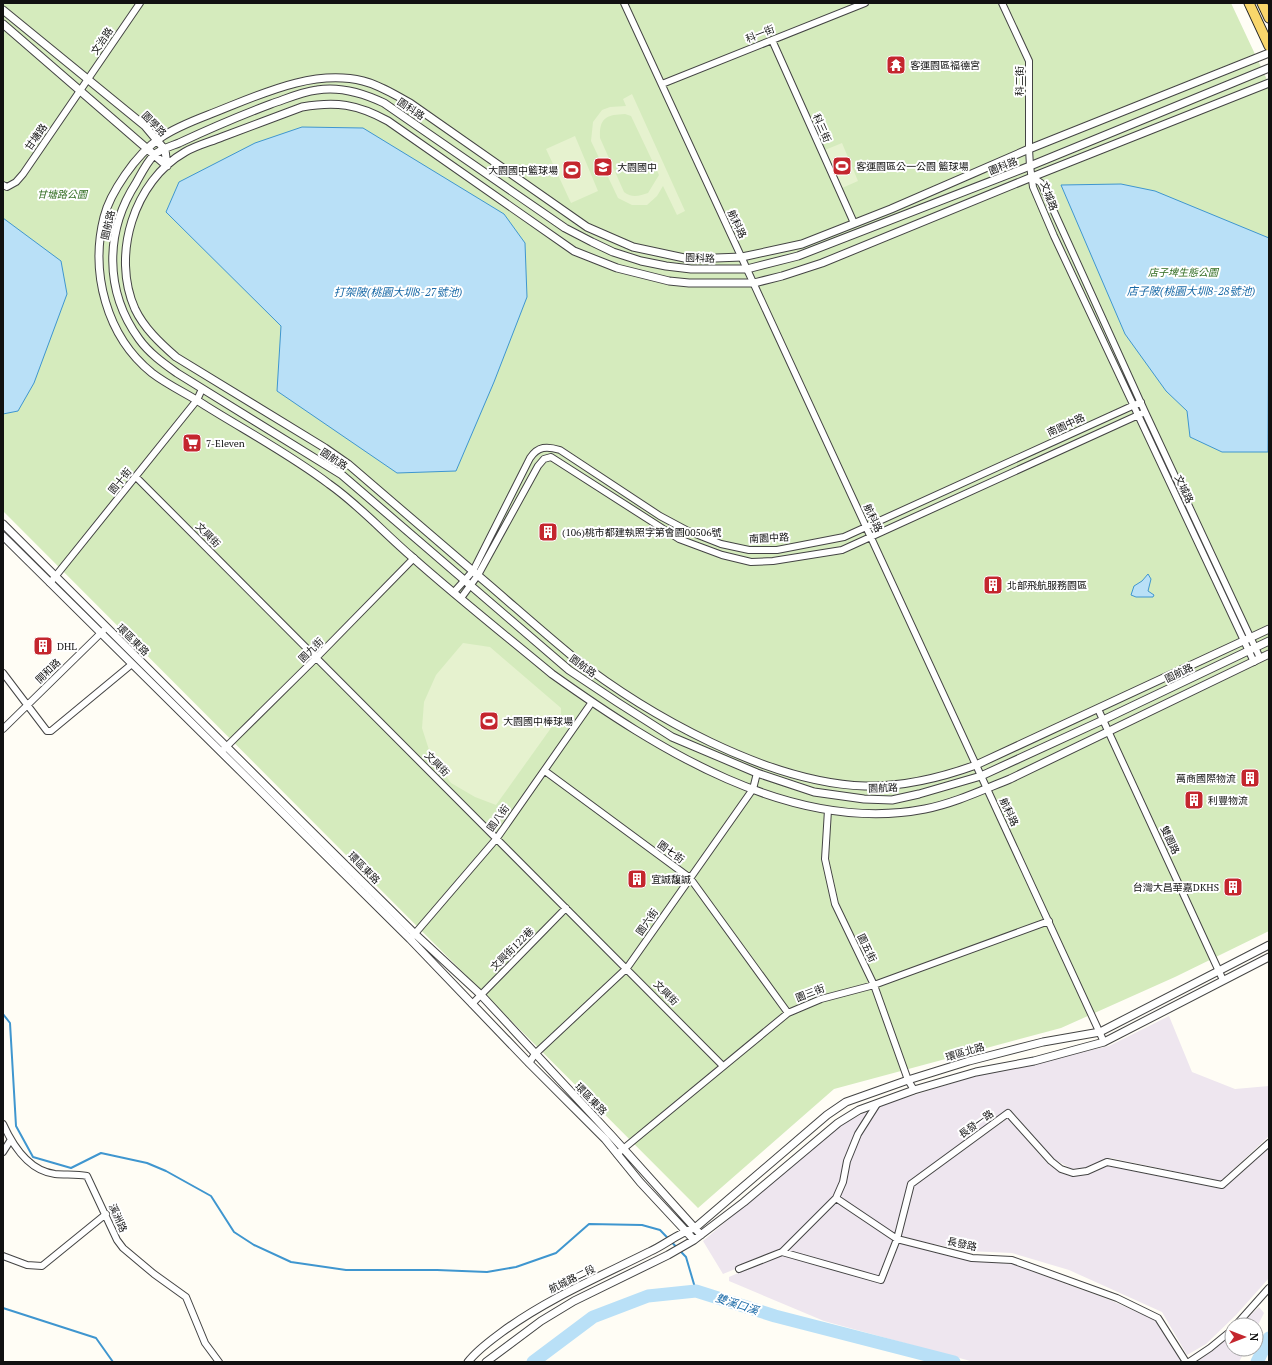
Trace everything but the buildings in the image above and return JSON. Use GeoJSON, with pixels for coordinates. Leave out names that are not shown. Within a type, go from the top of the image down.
{"type":"FeatureCollection","features":[{"type":"Feature","properties":{"kind":"main road"},"geometry":{"type":"LineString","coordinates":[[1249,3],[1269,46]]}},
{"type":"Feature","properties":{"kind":"main road"},"geometry":{"type":"LineString","coordinates":[[1262,3],[1269,18]]}},
{"type":"Feature","properties":{"kind":"street","name":"文治路"},"geometry":{"type":"LineString","coordinates":[[81,91],[140,3]]}},
{"type":"Feature","properties":{"kind":"street","name":"航科路"},"geometry":{"type":"LineString","coordinates":[[624,3],[1104,1042]]}},
{"type":"Feature","properties":{"kind":"street","name":"科一街"},"geometry":{"type":"LineString","coordinates":[[662,84],[865,3]]}},
{"type":"Feature","properties":{"kind":"street","name":"科二街"},"geometry":{"type":"LineString","coordinates":[[1002,3],[1029,61],[1029,148],[1032,177]]}},
{"type":"Feature","properties":{"kind":"street","name":"園學路"},"geometry":{"type":"LineString","coordinates":[[3,10],[145,126],[165,150],[167,166]]}},
{"type":"Feature","properties":{"kind":"street"},"geometry":{"type":"LineString","coordinates":[[3,24],[167,166]]}},
{"type":"Feature","properties":{"kind":"street","name":"科三街"},"geometry":{"type":"LineString","coordinates":[[772,40],[854,223]]}},
{"type":"Feature","properties":{"kind":"street"},"geometry":{"type":"LineString","coordinates":[[1269,53],[1029,148],[802,244],[742,258],[689,259],[633,247],[611,239],[587,227],[410,103],[380,87],[363,81],[329,78],[295,84],[259,95],[176,128],[146,147],[109,200],[99,246],[102,290],[109,313],[122,339],[135,356],[151,372],[330,484],[414,558],[552,674],[592,702],[652,741],[711,771],[786,800],[828,810],[874,814],[924,809],[964,798],[1108,732],[1269,654]]}},
{"type":"Feature","properties":{"kind":"street","name":"園科路"},"geometry":{"type":"LineString","coordinates":[[154,154],[227,120],[300,93],[318,89],[350,90],[365,94],[384,103],[565,228],[614,252],[641,261],[666,266],[691,269],[747,269],[798,256],[1030,166],[1269,68]]}},
{"type":"Feature","properties":{"kind":"street"},"geometry":{"type":"LineString","coordinates":[[1269,83],[1032,177],[822,263],[754,283],[689,283],[669,281],[617,268],[574,251],[388,121],[371,112],[340,103],[321,103],[302,106],[185,152],[155,176],[138,203],[126,246],[128,288],[135,309],[144,324],[158,341],[176,357],[325,448],[348,464],[573,656],[625,693],[688,730],[730,751],[753,760],[801,776],[843,784],[885,786],[920,782],[976,765],[1269,629]]}},
{"type":"Feature","properties":{"kind":"street","name":"甘塘路"},"geometry":{"type":"LineString","coordinates":[[3,185],[7,187],[16,182],[23,174],[81,91]]}},
{"type":"Feature","properties":{"kind":"street","name":"園航路"},"geometry":{"type":"LineString","coordinates":[[154,154],[130,192],[120,212],[114,240],[112,265],[116,290],[125,316],[139,339],[156,358],[202,389],[342,475],[569,670],[672,737],[757,774],[814,792],[864,799],[892,800],[919,794],[981,776],[1269,641]]}},
{"type":"Feature","properties":{"kind":"street","name":"文城路"},"geometry":{"type":"LineString","coordinates":[[1032,177],[1041,183],[1257,660]]}},
{"type":"Feature","properties":{"kind":"street","name":"文城路"},"geometry":{"type":"LineString","coordinates":[[1032,177],[1033,187],[1054,236],[1133,405],[1248,639]]}},
{"type":"Feature","properties":{"kind":"street","name":"園十街"},"geometry":{"type":"LineString","coordinates":[[50,583],[197,400],[202,389]]}},
{"type":"Feature","properties":{"kind":"street","name":"南園中路"},"geometry":{"type":"LineString","coordinates":[[475,573],[530,458],[534,452],[542,448],[549,447],[560,450],[660,516],[688,531],[721,544],[749,550],[777,550],[844,537],[1141,402]]}},
{"type":"Feature","properties":{"kind":"street","name":"南園中路"},"geometry":{"type":"LineString","coordinates":[[454,592],[467,583],[475,573],[538,466],[544,459],[551,457],[679,539],[722,556],[751,562],[794,559],[842,550],[1145,412]]}},
{"type":"Feature","properties":{"kind":"street","name":"文興街"},"geometry":{"type":"LineString","coordinates":[[136,477],[723,1066]]}},
{"type":"Feature","properties":{"kind":"street","name":"環區東路"},"geometry":{"type":"LineString","coordinates":[[3,524],[56,576],[132,664],[220,752],[412,936],[481,995],[701,1235]]}},
{"type":"Feature","properties":{"kind":"street","name":"環區東路"},"geometry":{"type":"LineString","coordinates":[[3,536],[50,583],[227,748],[412,936],[472,1004],[605,1140],[694,1240]]}},
{"type":"Feature","properties":{"kind":"street","name":"園九街"},"geometry":{"type":"LineString","coordinates":[[220,752],[227,748],[414,558]]}},
{"type":"Feature","properties":{"kind":"street","name":"南園中路"},"geometry":{"type":"LineString","coordinates":[[461,598],[467,583]]}},
{"type":"Feature","properties":{"kind":"street","name":"開和路"},"geometry":{"type":"LineString","coordinates":[[3,729],[103,631]]}},
{"type":"Feature","properties":{"kind":"street"},"geometry":{"type":"LineString","coordinates":[[3,673],[47,731],[51,731],[132,664]]}},
{"type":"Feature","properties":{"kind":"street","name":"園八街"},"geometry":{"type":"LineString","coordinates":[[412,936],[497,838],[592,702]]}},
{"type":"Feature","properties":{"kind":"street","name":"雙園路"},"geometry":{"type":"LineString","coordinates":[[1098,709],[1224,980]]}},
{"type":"Feature","properties":{"kind":"street","name":"園七街"},"geometry":{"type":"LineString","coordinates":[[545,771],[690,878],[788,1013]]}},
{"type":"Feature","properties":{"kind":"street","name":"園六街"},"geometry":{"type":"LineString","coordinates":[[529,1063],[535,1054],[627,968],[753,788],[757,774]]}},
{"type":"Feature","properties":{"kind":"street","name":"園五街"},"geometry":{"type":"LineString","coordinates":[[828,810],[825,859],[835,904],[874,984],[908,1080],[914,1090]]}},
{"type":"Feature","properties":{"kind":"street","name":"文興街122巷"},"geometry":{"type":"LineString","coordinates":[[472,1004],[566,908]]}},
{"type":"Feature","properties":{"kind":"street","name":"園三街"},"geometry":{"type":"LineString","coordinates":[[617,1154],[788,1013],[821,999],[874,984],[1048,921]]}},
{"type":"Feature","properties":{"kind":"street","name":"環區北路"},"geometry":{"type":"LineString","coordinates":[[695,1228],[827,1115],[846,1102],[908,1080],[1000,1052],[1050,1040],[1100,1032],[1269,945]]}},
{"type":"Feature","properties":{"kind":"street"},"geometry":{"type":"LineString","coordinates":[[694,1240],[838,1123],[859,1110],[914,1090],[976,1072],[1034,1061],[1104,1042],[1269,957]]}},
{"type":"Feature","properties":{"kind":"street"},"geometry":{"type":"LineString","coordinates":[[739,1269],[782,1252],[836,1198],[843,1182],[847,1161],[858,1134],[877,1104]]}},
{"type":"Feature","properties":{"kind":"street","name":"長發一路"},"geometry":{"type":"LineString","coordinates":[[782,1252],[881,1280],[897,1239],[911,1184],[1008,1113],[1051,1161],[1061,1169],[1073,1173],[1087,1171],[1107,1162],[1222,1185],[1269,1143]]}},
{"type":"Feature","properties":{"kind":"street","name":"溪洲路"},"geometry":{"type":"LineString","coordinates":[[3,1124],[10,1141],[24,1158],[54,1174],[87,1176],[106,1214],[110,1227],[122,1248],[186,1297],[205,1343],[219,1362]]}},
{"type":"Feature","properties":{"kind":"street"},"geometry":{"type":"LineString","coordinates":[[3,1152],[10,1141]]}},
{"type":"Feature","properties":{"kind":"street","name":"長發路"},"geometry":{"type":"LineString","coordinates":[[836,1198],[897,1239],[972,1258],[1012,1260],[1118,1298],[1158,1318],[1186,1362]]}},
{"type":"Feature","properties":{"kind":"street"},"geometry":{"type":"LineString","coordinates":[[3,1256],[27,1265],[42,1266],[106,1214]]}},
{"type":"Feature","properties":{"kind":"street","name":"航城路二段"},"geometry":{"type":"LineString","coordinates":[[468,1362],[493,1339],[542,1306],[666,1244],[686,1231],[695,1228]]}},
{"type":"Feature","properties":{"kind":"street","name":"航城路二段"},"geometry":{"type":"LineString","coordinates":[[486,1362],[510,1342],[574,1301],[694,1240]]}},
{"type":"Feature","properties":{"kind":"street"},"geometry":{"type":"LineString","coordinates":[[1243,1317],[1269,1288]]}},
{"type":"Feature","properties":{"kind":"street"},"geometry":{"type":"LineString","coordinates":[[1189,1362],[1224,1337]]}},
{"type":"Feature","properties":{"kind":"shaded area"},"geometry":{"type":"Polygon","coordinates":[[[1169,1016],[1192,1072],[1235,1089],[1269,1086],[1269,1136],[1221,1181],[1111,1158],[1085,1168],[1072,1169],[1052,1158],[1010,1109],[909,1183],[896,1236],[837,1197],[848,1161],[859,1135],[879,1106],[979,1075],[1109,1046],[1169,1016]]]}},
{"type":"Feature","properties":{"kind":"shaded area"},"geometry":{"type":"Polygon","coordinates":[[[872,1109],[857,1133],[843,1182],[834,1197],[781,1250],[723,1274],[703,1241],[837,1127],[872,1109]]]}},
{"type":"Feature","properties":{"kind":"shaded area"},"geometry":{"type":"Polygon","coordinates":[[[1008,1118],[1047,1163],[1070,1176],[1086,1175],[1109,1165],[1224,1188],[1269,1148],[1269,1278],[1234,1317],[1224,1317],[1224,1327],[1206,1344],[1187,1355],[1162,1312],[1069,1270],[1012,1253],[967,1251],[900,1237],[914,1186],[1008,1118]]]}},
{"type":"Feature","properties":{"kind":"shaded area"},"geometry":{"type":"Polygon","coordinates":[[[836,1200],[896,1238],[880,1278],[785,1251],[836,1200]]]}},
{"type":"Feature","properties":{"kind":"shaded area"},"geometry":{"type":"Polygon","coordinates":[[[899,1241],[972,1260],[1012,1264],[1110,1300],[1155,1320],[1182,1362],[974,1362],[824,1321],[729,1281],[729,1277],[782,1254],[883,1283],[899,1241]]]}},
{"type":"Feature","properties":{"kind":"shaded area"},"geometry":{"type":"Polygon","coordinates":[[[1259,1307],[1264,1313],[1262,1317],[1248,1317],[1259,1307]]]}},
{"type":"Feature","properties":{"kind":"shaded area"},"geometry":{"type":"Polygon","coordinates":[[[1224,1341],[1224,1357],[1242,1357],[1239,1362],[1196,1362],[1215,1349],[1224,1341]]]}},
{"type":"Feature","properties":{"kind":"green space"},"geometry":{"type":"Polygon","coordinates":[[[3,3],[1231,3],[1269,84],[1269,931],[1175,977],[1061,1028],[834,1089],[698,1208],[3,511],[3,3]]]}},
{"type":"Feature","properties":{"kind":"green space"},"geometry":{"type":"Polygon","coordinates":[[[632,94],[685,211],[677,215],[663,186],[657,196],[647,205],[632,205],[618,198],[591,141],[593,122],[602,110],[610,107],[626,106],[623,99],[632,94]],[[619,114],[605,118],[601,126],[600,138],[624,192],[636,196],[648,193],[659,175],[631,116],[619,114]]]}},
{"type":"Feature","properties":{"kind":"green space","name":"大園國中籃球場"},"geometry":{"type":"Polygon","coordinates":[[[575,136],[598,191],[571,203],[546,149],[575,136]]]}},
{"type":"Feature","properties":{"kind":"green space","name":"客運園區公一公園 籃球場"},"geometry":{"type":"Polygon","coordinates":[[[842,143],[858,181],[842,188],[825,150],[842,143]]]}},
{"type":"Feature","properties":{"kind":"green space","name":"大園國中棒球場"},"geometry":{"type":"Polygon","coordinates":[[[463,643],[490,647],[561,708],[561,714],[496,805],[475,797],[451,783],[430,753],[422,728],[424,702],[436,675],[463,643]]]}},
{"type":"Feature","properties":{"kind":"water","name":"打架陂(桃園大圳8-27號池)"},"geometry":{"type":"Polygon","coordinates":[[[302,127],[363,128],[504,214],[525,243],[527,297],[494,382],[456,471],[397,473],[277,391],[281,326],[166,212],[179,182],[255,143],[302,127]]]}},
{"type":"Feature","properties":{"kind":"water","name":"店子陂(桃園大圳8-28號池)"},"geometry":{"type":"Polygon","coordinates":[[[1121,184],[1155,191],[1269,238],[1268,452],[1222,452],[1190,437],[1187,411],[1166,391],[1125,334],[1061,185],[1121,184]]]}},
{"type":"Feature","properties":{"kind":"water"},"geometry":{"type":"Polygon","coordinates":[[[3,218],[61,261],[67,294],[34,383],[18,411],[3,414],[3,218]]]}},
{"type":"Feature","properties":{"kind":"water"},"geometry":{"type":"Polygon","coordinates":[[[1148,574],[1151,579],[1148,591],[1154,595],[1153,597],[1136,597],[1131,595],[1134,586],[1142,581],[1148,574]]]}},
{"type":"Feature","properties":{"kind":"waterway"},"geometry":{"type":"LineString","coordinates":[[3,1014],[10,1023],[16,1126],[33,1157],[71,1168],[101,1153],[147,1163],[166,1171],[211,1196],[234,1232],[254,1245],[291,1262],[346,1270],[437,1270],[487,1272],[516,1267],[556,1253],[589,1224],[642,1225],[660,1230],[686,1257],[696,1291]]}},
{"type":"Feature","properties":{"kind":"waterway","name":"雙溪口溪"},"geometry":{"type":"LineString","coordinates":[[533,1362],[593,1317],[648,1296],[696,1291],[775,1316],[954,1362]]}},
{"type":"Feature","properties":{"kind":"waterway"},"geometry":{"type":"LineString","coordinates":[[3,1308],[96,1338],[113,1362]]}},
{"type":"Feature","properties":{"kind":"waterway","name":"雙溪口溪"},"geometry":{"type":"LineString","coordinates":[[1257,1362],[1269,1338]]}},
{"type":"Feature","properties":{"kind":"place","name":"客運園區福德宮"},"geometry":{"type":"Point","coordinates":[896,65]}},
{"type":"Feature","properties":{"kind":"place","name":"客運園區公一公園 籃球場"},"geometry":{"type":"Point","coordinates":[842,166]}},
{"type":"Feature","properties":{"kind":"place","name":"大園國中"},"geometry":{"type":"Point","coordinates":[603,167]}},
{"type":"Feature","properties":{"kind":"place","name":"大園國中籃球場"},"geometry":{"type":"Point","coordinates":[572,170]}},
{"type":"Feature","properties":{"kind":"place","name":"7-Eleven"},"geometry":{"type":"Point","coordinates":[192,443]}},
{"type":"Feature","properties":{"kind":"place","name":"(106)桃市都建執照字第會園00506號"},"geometry":{"type":"Point","coordinates":[548,532]}},
{"type":"Feature","properties":{"kind":"place","name":"北部飛航服務園區"},"geometry":{"type":"Point","coordinates":[993,585]}},
{"type":"Feature","properties":{"kind":"place","name":"DHL"},"geometry":{"type":"Point","coordinates":[43,646]}},
{"type":"Feature","properties":{"kind":"place","name":"大園國中棒球場"},"geometry":{"type":"Point","coordinates":[489,721]}},
{"type":"Feature","properties":{"kind":"place","name":"萬商國際物流"},"geometry":{"type":"Point","coordinates":[1250,778]}},
{"type":"Feature","properties":{"kind":"place","name":"利豐物流"},"geometry":{"type":"Point","coordinates":[1194,800]}},
{"type":"Feature","properties":{"kind":"place","name":"宜誠馥誠"},"geometry":{"type":"Point","coordinates":[637,879]}},
{"type":"Feature","properties":{"kind":"place","name":"台灣大昌華嘉DKHS"},"geometry":{"type":"Point","coordinates":[1233,887]}},
{"type":"Feature","properties":{"kind":"park label","name":"甘塘路公園"},"geometry":{"type":"Point","coordinates":[62,194]}},
{"type":"Feature","properties":{"kind":"park label","name":"店子埤生態公園"},"geometry":{"type":"Point","coordinates":[1183,272]}}]}
